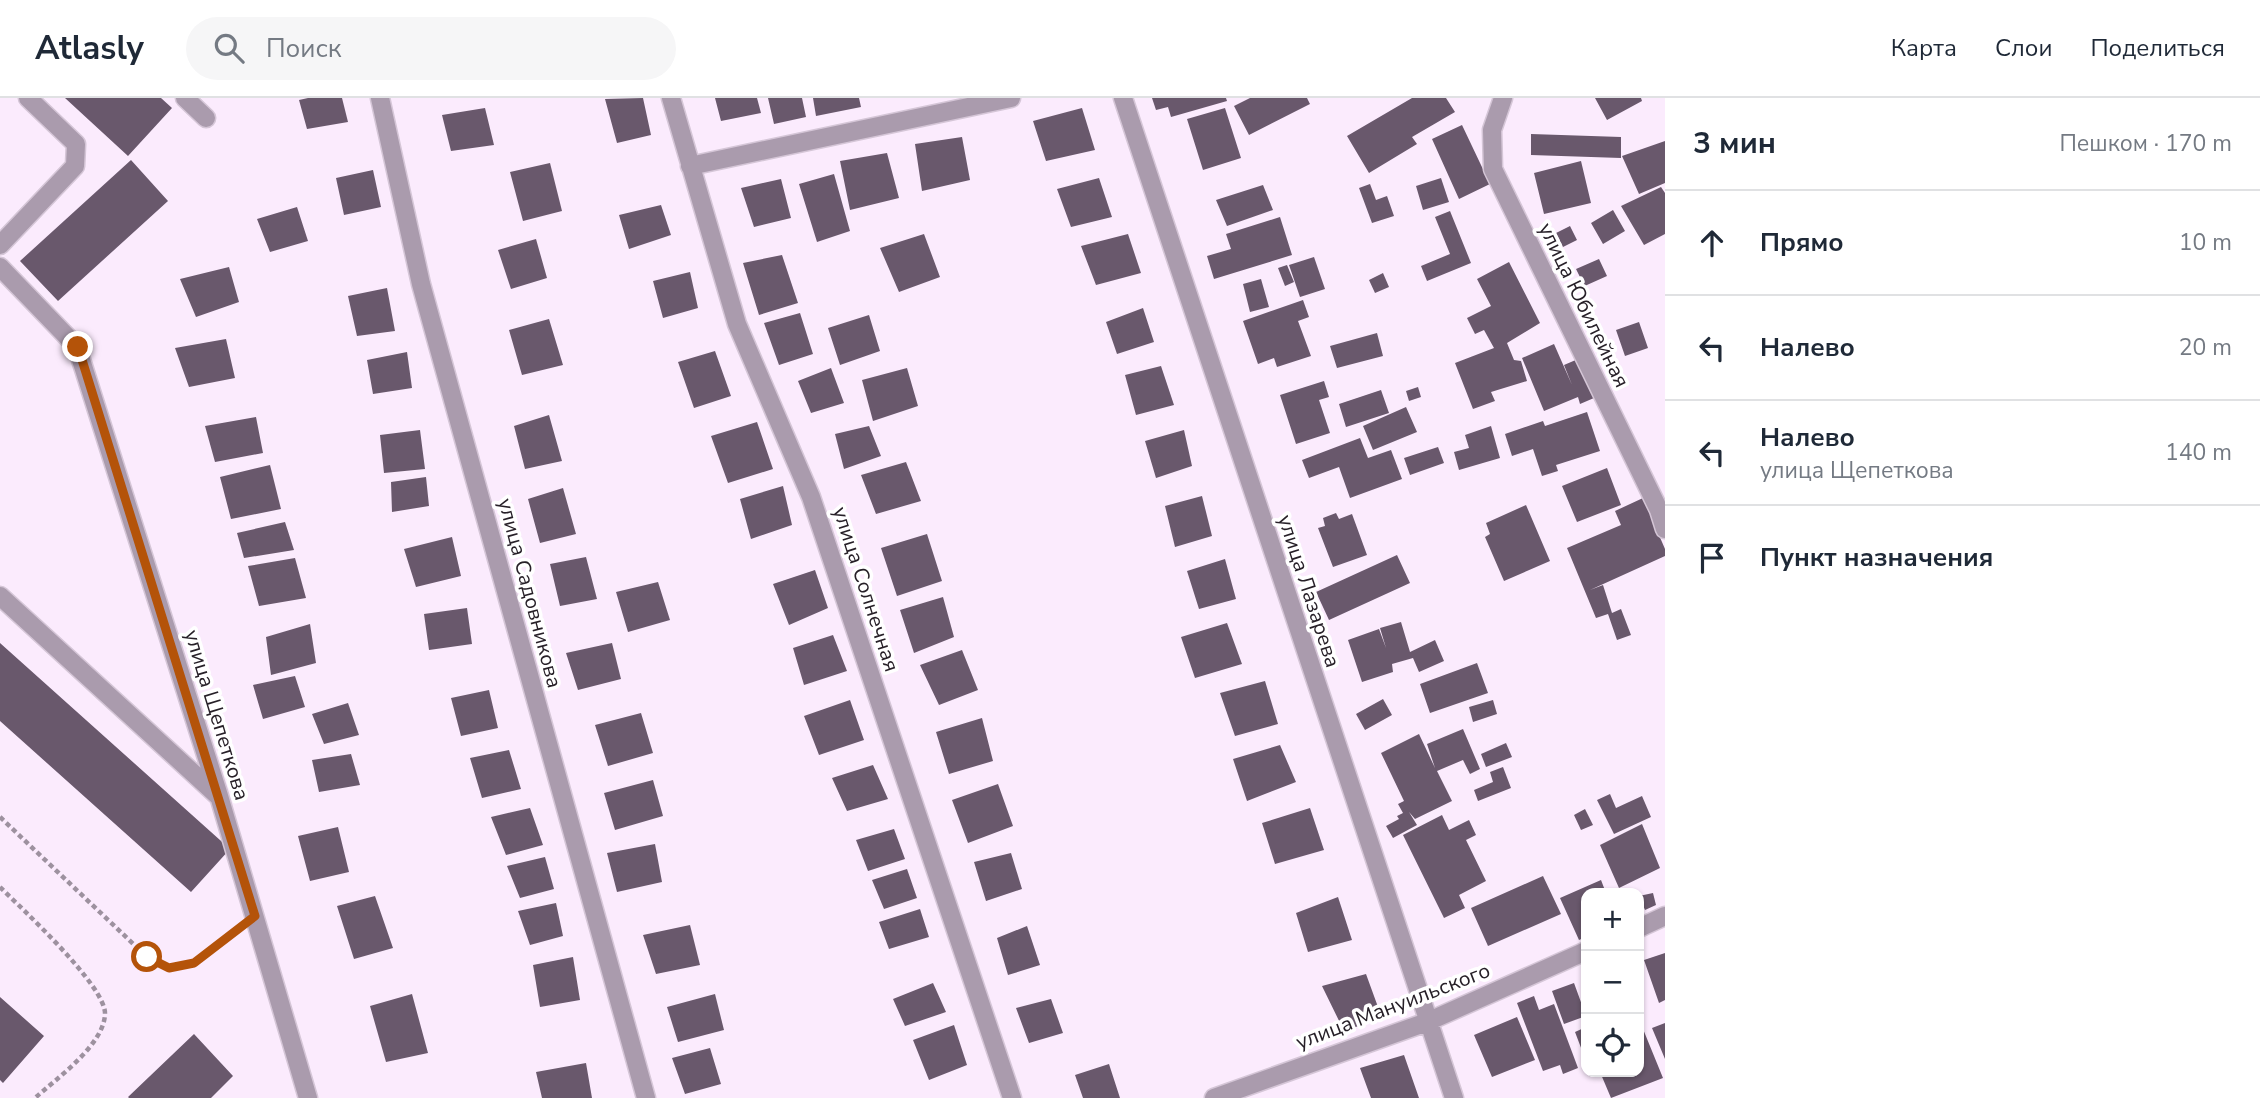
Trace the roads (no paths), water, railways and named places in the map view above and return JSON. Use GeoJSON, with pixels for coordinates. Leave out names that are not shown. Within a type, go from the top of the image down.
{"type":"FeatureCollection","features":[{"type":"Feature","properties":{"kind":"street"},"geometry":{"type":"LineString","coordinates":[[0,244],[75,166],[76,144],[28,98]]}},
{"type":"Feature","properties":{"kind":"street"},"geometry":{"type":"LineString","coordinates":[[185,98],[206,118]]}},
{"type":"Feature","properties":{"kind":"street","name":"улица Садовникова"},"geometry":{"type":"LineString","coordinates":[[380,98],[421,284],[646,1098]]}},
{"type":"Feature","properties":{"kind":"street","name":"улица Солнечная"},"geometry":{"type":"LineString","coordinates":[[671,98],[737,324],[811,497],[1012,1098]]}},
{"type":"Feature","properties":{"kind":"street"},"geometry":{"type":"LineString","coordinates":[[690,166],[1012,98]]}},
{"type":"Feature","properties":{"kind":"street","name":"улица Лазарева"},"geometry":{"type":"LineString","coordinates":[[1123,98],[1454,1098]]}},
{"type":"Feature","properties":{"kind":"street","name":"улица Юбилейная"},"geometry":{"type":"LineString","coordinates":[[1503,98],[1492,130],[1493,169],[1659,510],[1665,529]]}},
{"type":"Feature","properties":{"kind":"street","name":"улица Щепеткова"},"geometry":{"type":"LineString","coordinates":[[0,267],[78,347],[219,796],[308,1098]]}},
{"type":"Feature","properties":{"kind":"street"},"geometry":{"type":"LineString","coordinates":[[0,596],[219,796]]}},
{"type":"Feature","properties":{"kind":"street"},"geometry":{"type":"LineString","coordinates":[[1644,926],[1665,916]]}},
{"type":"Feature","properties":{"kind":"street","name":"улица Мануильского"},"geometry":{"type":"LineString","coordinates":[[1214,1098],[1427,1022],[1581,953]]}}]}
